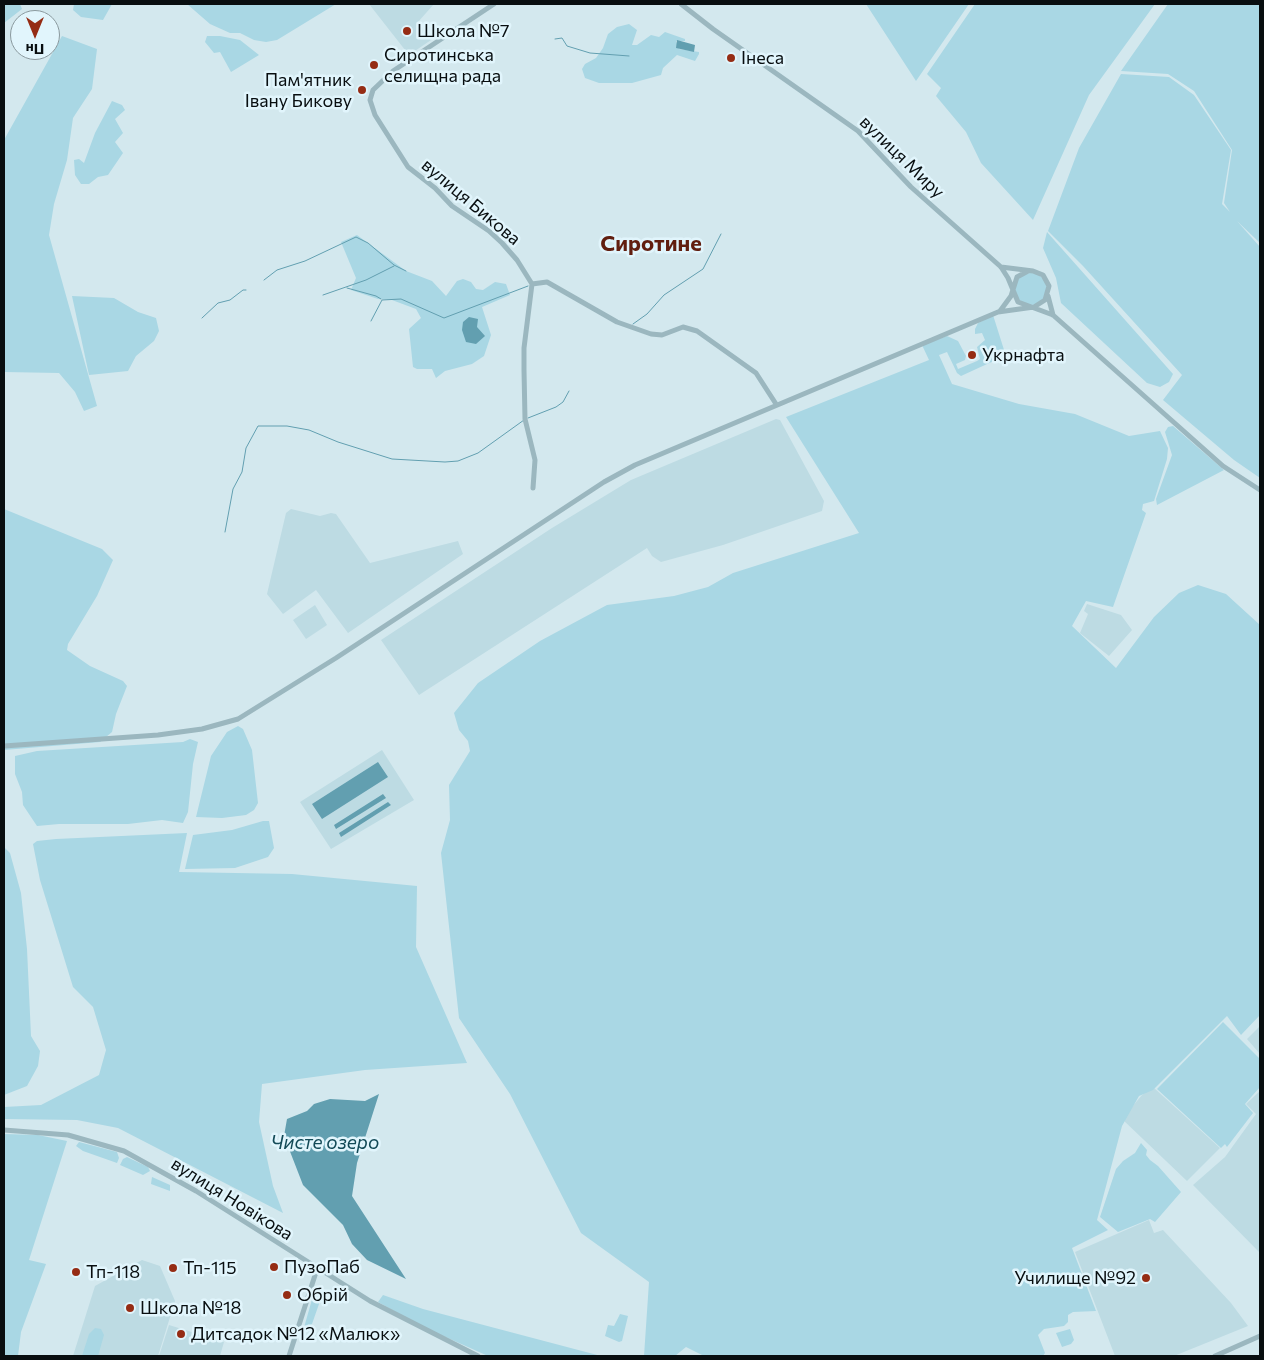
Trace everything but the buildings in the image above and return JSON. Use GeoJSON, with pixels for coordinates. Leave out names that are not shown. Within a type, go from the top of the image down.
{"type":"FeatureCollection","features":[{"type":"Feature","properties":{"kind":"street","name":"вулиця Бикова"},"geometry":{"type":"LineString","coordinates":[[494,4],[393,71],[373,90],[370,100],[375,115],[408,166],[435,188],[452,206],[489,231],[502,243],[517,260],[532,284]]}},
{"type":"Feature","properties":{"kind":"street","name":"вулиця Миру"},"geometry":{"type":"LineString","coordinates":[[681,4],[713,29],[858,131],[911,187],[1001,267]]}},
{"type":"Feature","properties":{"kind":"street"},"geometry":{"type":"LineString","coordinates":[[1001,267],[1038,272],[1046,278],[1053,315]]}},
{"type":"Feature","properties":{"kind":"street"},"geometry":{"type":"LineString","coordinates":[[1001,267],[1016,299],[1029,307],[1053,315],[1223,466],[1260,490]]}},
{"type":"Feature","properties":{"kind":"street"},"geometry":{"type":"LineString","coordinates":[[998,312],[1007,304],[1018,269]]}},
{"type":"Feature","properties":{"kind":"street"},"geometry":{"type":"LineString","coordinates":[[1014,281],[1020,274],[1028,271]]}},
{"type":"Feature","properties":{"kind":"street"},"geometry":{"type":"LineString","coordinates":[[533,488],[535,460],[525,419],[524,370],[524,348],[532,284],[547,282],[623,324],[650,334],[662,335],[683,327],[697,331],[756,373],[776,404]]}},
{"type":"Feature","properties":{"kind":"street"},"geometry":{"type":"LineString","coordinates":[[4,746],[158,735],[202,729],[238,719],[331,661],[604,482],[668,450],[776,404],[998,312],[1041,304],[1048,296]]}},
{"type":"Feature","properties":{"kind":"street","name":"вулиця Новікова"},"geometry":{"type":"LineString","coordinates":[[4,1130],[68,1135],[124,1151],[155,1167],[370,1301],[478,1356]]}},
{"type":"Feature","properties":{"kind":"street"},"geometry":{"type":"LineString","coordinates":[[289,1356],[317,1269]]}},
{"type":"Feature","properties":{"kind":"street"},"geometry":{"type":"LineString","coordinates":[[1214,1356],[1260,1336]]}},
{"type":"Feature","properties":{"kind":"shaded area"},"geometry":{"type":"Polygon","coordinates":[[[4,4],[20,4],[22,9],[10,10],[10,18],[4,23],[4,4]]]}},
{"type":"Feature","properties":{"kind":"shaded area"},"geometry":{"type":"Polygon","coordinates":[[[74,4],[112,4],[103,20],[81,17],[73,10],[74,4]]]}},
{"type":"Feature","properties":{"kind":"shaded area"},"geometry":{"type":"Polygon","coordinates":[[[187,4],[336,4],[277,40],[266,42],[254,40],[240,33],[230,33],[210,24],[187,4]]]}},
{"type":"Feature","properties":{"kind":"shaded area","name":"Школа №7"},"geometry":{"type":"Polygon","coordinates":[[[369,4],[434,4],[418,22],[431,40],[409,55],[369,4]]]}},
{"type":"Feature","properties":{"kind":"shaded area"},"geometry":{"type":"Polygon","coordinates":[[[866,4],[969,4],[916,81],[866,4]]]}},
{"type":"Feature","properties":{"kind":"shaded area"},"geometry":{"type":"Polygon","coordinates":[[[975,4],[1155,4],[1089,95],[1033,220],[981,163],[966,132],[936,96],[941,88],[927,74],[975,4]]]}},
{"type":"Feature","properties":{"kind":"shaded area"},"geometry":{"type":"Polygon","coordinates":[[[1168,4],[1260,4],[1260,243],[1237,221],[1260,247],[1260,478],[1234,460],[1163,400],[1182,375],[1083,266],[1048,231],[1079,148],[1121,74],[1169,77],[1194,95],[1231,150],[1222,204],[1230,212],[1224,203],[1232,150],[1194,91],[1168,74],[1121,71],[1168,4]]]}},
{"type":"Feature","properties":{"kind":"shaded area"},"geometry":{"type":"Polygon","coordinates":[[[629,24],[637,30],[632,45],[637,45],[651,35],[659,37],[665,32],[685,39],[685,41],[676,41],[679,49],[699,52],[699,54],[695,61],[677,55],[663,68],[661,75],[632,83],[599,83],[585,78],[582,69],[585,64],[596,58],[603,48],[608,34],[617,27],[629,24]]]}},
{"type":"Feature","properties":{"kind":"shaded area"},"geometry":{"type":"Polygon","coordinates":[[[62,36],[97,49],[92,89],[73,118],[67,160],[54,204],[49,235],[97,406],[84,411],[75,392],[59,373],[4,372],[4,140],[49,60],[60,60],[60,40],[62,36]]]}},
{"type":"Feature","properties":{"kind":"shaded area"},"geometry":{"type":"Polygon","coordinates":[[[207,36],[220,36],[240,40],[259,55],[231,72],[220,52],[214,53],[205,42],[207,36]]]}},
{"type":"Feature","properties":{"kind":"shaded area"},"geometry":{"type":"Polygon","coordinates":[[[112,101],[122,105],[125,110],[115,119],[123,133],[115,142],[123,153],[108,175],[98,177],[89,184],[81,184],[75,175],[74,160],[79,159],[84,163],[95,133],[112,101]]]}},
{"type":"Feature","properties":{"kind":"shaded area"},"geometry":{"type":"Polygon","coordinates":[[[1047,232],[1173,374],[1169,382],[1160,387],[1147,383],[1061,303],[1056,278],[1043,248],[1047,232]]]}},
{"type":"Feature","properties":{"kind":"shaded area"},"geometry":{"type":"Polygon","coordinates":[[[357,235],[406,271],[432,281],[446,296],[457,281],[463,279],[471,282],[476,289],[483,290],[495,282],[506,284],[510,295],[482,307],[491,335],[484,356],[472,364],[445,371],[436,378],[432,369],[417,369],[413,367],[409,329],[421,318],[416,309],[392,300],[378,299],[351,290],[356,278],[341,242],[357,235]]]}},
{"type":"Feature","properties":{"kind":"shaded area"},"geometry":{"type":"Polygon","coordinates":[[[1031,273],[1037,274],[1042,278],[1046,283],[1046,295],[1042,300],[1037,304],[1031,305],[1025,304],[1020,300],[1016,295],[1015,289],[1016,283],[1020,278],[1025,274],[1031,273]]]}},
{"type":"Feature","properties":{"kind":"shaded area"},"geometry":{"type":"Polygon","coordinates":[[[72,296],[114,298],[138,312],[156,318],[159,331],[154,341],[136,356],[128,371],[89,375],[72,296]]]}},
{"type":"Feature","properties":{"kind":"shaded area"},"geometry":{"type":"Polygon","coordinates":[[[993,315],[1005,353],[998,359],[961,376],[957,373],[947,352],[939,355],[952,384],[1019,404],[1075,414],[1129,436],[1160,431],[1168,448],[1167,459],[1154,501],[1143,504],[1142,510],[1146,513],[1113,607],[1086,601],[1072,626],[1116,668],[1154,617],[1179,593],[1198,585],[1226,594],[1260,625],[1260,1015],[1241,1035],[1227,1016],[1153,1090],[1139,1096],[1122,1126],[1097,1220],[1108,1230],[1072,1248],[1096,1311],[1073,1312],[1068,1315],[1068,1322],[1064,1326],[1044,1329],[1038,1335],[1045,1353],[1043,1356],[704,1356],[686,1347],[675,1356],[644,1356],[649,1282],[581,1233],[510,1094],[459,1018],[441,853],[450,820],[449,785],[470,751],[468,741],[459,730],[454,713],[478,683],[540,641],[607,605],[674,596],[708,587],[733,573],[859,533],[786,417],[929,360],[922,345],[947,336],[958,341],[966,356],[965,360],[956,364],[958,369],[977,361],[980,359],[977,347],[985,340],[982,333],[975,334],[975,329],[978,323],[993,315]]]}},
{"type":"Feature","properties":{"kind":"shaded area"},"geometry":{"type":"Polygon","coordinates":[[[776,419],[780,420],[824,501],[822,511],[723,545],[661,562],[652,556],[647,548],[419,695],[381,640],[552,528],[631,480],[776,419]]]}},
{"type":"Feature","properties":{"kind":"shaded area"},"geometry":{"type":"Polygon","coordinates":[[[1173,426],[1224,470],[1157,505],[1156,499],[1172,455],[1165,432],[1168,427],[1173,426]]]}},
{"type":"Feature","properties":{"kind":"shaded area"},"geometry":{"type":"Polygon","coordinates":[[[4,509],[102,549],[113,560],[97,596],[68,644],[67,650],[90,666],[123,681],[127,686],[116,714],[112,732],[100,742],[4,750],[4,509]]]}},
{"type":"Feature","properties":{"kind":"shaded area"},"geometry":{"type":"Polygon","coordinates":[[[291,509],[320,516],[331,513],[336,514],[370,563],[458,541],[463,554],[348,633],[316,590],[283,614],[267,594],[286,513],[291,509]]]}},
{"type":"Feature","properties":{"kind":"shaded area"},"geometry":{"type":"Polygon","coordinates":[[[1087,604],[1121,615],[1132,630],[1109,656],[1080,633],[1088,614],[1084,611],[1087,604]]]}},
{"type":"Feature","properties":{"kind":"shaded area"},"geometry":{"type":"Polygon","coordinates":[[[315,605],[327,625],[306,639],[293,620],[315,605]]]}},
{"type":"Feature","properties":{"kind":"shaded area"},"geometry":{"type":"Polygon","coordinates":[[[238,726],[243,729],[252,750],[258,803],[254,810],[246,815],[222,818],[196,817],[211,756],[227,732],[238,726]]]}},
{"type":"Feature","properties":{"kind":"shaded area"},"geometry":{"type":"Polygon","coordinates":[[[190,739],[198,742],[193,764],[188,812],[183,823],[162,820],[128,824],[59,824],[37,826],[23,805],[22,792],[15,774],[15,756],[37,751],[183,742],[190,739]]]}},
{"type":"Feature","properties":{"kind":"shaded area"},"geometry":{"type":"Polygon","coordinates":[[[382,750],[414,800],[331,849],[300,802],[382,750]]]}},
{"type":"Feature","properties":{"kind":"shaded area"},"geometry":{"type":"Polygon","coordinates":[[[269,821],[274,848],[268,857],[235,868],[185,869],[193,835],[232,830],[269,821]]]}},
{"type":"Feature","properties":{"kind":"shaded area"},"geometry":{"type":"Polygon","coordinates":[[[187,833],[179,872],[292,874],[417,886],[416,947],[467,1063],[365,1070],[262,1084],[259,1122],[273,1186],[283,1213],[118,1128],[77,1120],[4,1119],[4,1107],[41,1105],[99,1075],[106,1050],[93,1007],[73,987],[40,880],[33,844],[37,841],[56,839],[187,833]]]}},
{"type":"Feature","properties":{"kind":"shaded area"},"geometry":{"type":"Polygon","coordinates":[[[4,847],[10,853],[21,893],[27,949],[31,1036],[40,1051],[38,1066],[27,1086],[4,1095],[4,847]]]}},
{"type":"Feature","properties":{"kind":"shaded area"},"geometry":{"type":"Polygon","coordinates":[[[1223,1022],[1260,1059],[1260,1087],[1245,1104],[1253,1113],[1227,1147],[1225,1144],[1221,1148],[1157,1089],[1223,1022]]]}},
{"type":"Feature","properties":{"kind":"shaded area"},"geometry":{"type":"Polygon","coordinates":[[[1260,1026],[1260,1054],[1247,1039],[1260,1026]]]}},
{"type":"Feature","properties":{"kind":"shaded area"},"geometry":{"type":"Polygon","coordinates":[[[1153,1087],[1220,1148],[1187,1181],[1122,1119],[1142,1095],[1153,1087]]]}},
{"type":"Feature","properties":{"kind":"shaded area"},"geometry":{"type":"Polygon","coordinates":[[[1260,1091],[1260,1253],[1193,1185],[1225,1157],[1256,1114],[1246,1104],[1260,1091]]]}},
{"type":"Feature","properties":{"kind":"shaded area"},"geometry":{"type":"Polygon","coordinates":[[[4,1134],[38,1135],[67,1141],[29,1260],[46,1264],[21,1332],[18,1356],[4,1356],[4,1134]]]}},
{"type":"Feature","properties":{"kind":"shaded area"},"geometry":{"type":"Polygon","coordinates":[[[79,1142],[117,1152],[119,1158],[117,1163],[83,1151],[76,1146],[79,1142]]]}},
{"type":"Feature","properties":{"kind":"shaded area"},"geometry":{"type":"Polygon","coordinates":[[[1141,1143],[1147,1150],[1146,1155],[1150,1160],[1158,1166],[1181,1192],[1155,1222],[1150,1219],[1118,1232],[1100,1217],[1116,1169],[1123,1161],[1135,1153],[1141,1143]]]}},
{"type":"Feature","properties":{"kind":"shaded area"},"geometry":{"type":"Polygon","coordinates":[[[127,1157],[148,1167],[150,1171],[143,1175],[120,1165],[123,1159],[127,1157]]]}},
{"type":"Feature","properties":{"kind":"shaded area"},"geometry":{"type":"Polygon","coordinates":[[[152,1177],[170,1185],[170,1191],[151,1184],[152,1177]]]}},
{"type":"Feature","properties":{"kind":"shaded area","name":"Училище №92"},"geometry":{"type":"Polygon","coordinates":[[[1149,1220],[1154,1233],[1163,1230],[1231,1303],[1248,1326],[1174,1356],[1115,1356],[1075,1252],[1149,1220]]]}},
{"type":"Feature","properties":{"kind":"shaded area","name":"Школа №18"},"geometry":{"type":"Polygon","coordinates":[[[142,1260],[160,1266],[175,1301],[158,1356],[73,1356],[95,1286],[142,1260]]]}},
{"type":"Feature","properties":{"kind":"shaded area"},"geometry":{"type":"Polygon","coordinates":[[[383,1295],[423,1309],[601,1356],[488,1356],[421,1326],[378,1302],[383,1295]]]}},
{"type":"Feature","properties":{"kind":"shaded area"},"geometry":{"type":"Polygon","coordinates":[[[313,1296],[319,1299],[319,1304],[312,1324],[303,1331],[313,1296]]]}},
{"type":"Feature","properties":{"kind":"shaded area"},"geometry":{"type":"Polygon","coordinates":[[[620,1314],[628,1316],[622,1341],[619,1342],[605,1336],[608,1325],[614,1326],[620,1314]]]}},
{"type":"Feature","properties":{"kind":"shaded area","name":"Дитсадок №12 «Малюк»"},"geometry":{"type":"Polygon","coordinates":[[[169,1325],[224,1342],[220,1356],[159,1356],[169,1325]]]}},
{"type":"Feature","properties":{"kind":"shaded area"},"geometry":{"type":"Polygon","coordinates":[[[95,1328],[101,1329],[104,1335],[98,1356],[82,1356],[89,1334],[95,1328]]]}},
{"type":"Feature","properties":{"kind":"shaded area"},"geometry":{"type":"Polygon","coordinates":[[[1070,1329],[1074,1340],[1071,1344],[1062,1347],[1056,1333],[1070,1329]]]}},
{"type":"Feature","properties":{"kind":"water"},"geometry":{"type":"Polygon","coordinates":[[[677,40],[695,45],[694,52],[676,48],[677,40]]]}},
{"type":"Feature","properties":{"kind":"water"},"geometry":{"type":"Polygon","coordinates":[[[469,317],[478,319],[477,327],[485,336],[476,344],[466,342],[462,330],[463,322],[469,317]]]}},
{"type":"Feature","properties":{"kind":"water"},"geometry":{"type":"Polygon","coordinates":[[[378,762],[388,777],[322,819],[312,804],[378,762]]]}},
{"type":"Feature","properties":{"kind":"water"},"geometry":{"type":"Polygon","coordinates":[[[383,794],[386,798],[336,829],[334,825],[383,794]]]}},
{"type":"Feature","properties":{"kind":"water"},"geometry":{"type":"Polygon","coordinates":[[[388,802],[391,805],[341,837],[339,833],[388,802]]]}},
{"type":"Feature","properties":{"kind":"water","name":"Чисте озеро"},"geometry":{"type":"Polygon","coordinates":[[[379,1094],[357,1163],[352,1196],[406,1279],[367,1260],[352,1244],[343,1225],[303,1185],[284,1136],[287,1119],[307,1111],[314,1104],[330,1099],[365,1101],[379,1094]]]}},
{"type":"Feature","properties":{"kind":"waterway"},"geometry":{"type":"LineString","coordinates":[[555,39],[562,38],[567,46],[590,53],[629,56]]}},
{"type":"Feature","properties":{"kind":"waterway"},"geometry":{"type":"LineString","coordinates":[[633,324],[647,314],[664,295],[703,269],[721,234]]}},
{"type":"Feature","properties":{"kind":"waterway"},"geometry":{"type":"LineString","coordinates":[[264,280],[277,270],[305,261],[356,237],[368,243],[394,265],[406,271]]}},
{"type":"Feature","properties":{"kind":"waterway"},"geometry":{"type":"LineString","coordinates":[[323,295],[366,280],[394,266]]}},
{"type":"Feature","properties":{"kind":"waterway"},"geometry":{"type":"LineString","coordinates":[[371,321],[382,300],[401,299],[444,318],[528,286]]}},
{"type":"Feature","properties":{"kind":"waterway"},"geometry":{"type":"LineString","coordinates":[[347,288],[381,299]]}},
{"type":"Feature","properties":{"kind":"waterway"},"geometry":{"type":"LineString","coordinates":[[202,318],[218,303],[230,300],[243,290],[246,290]]}},
{"type":"Feature","properties":{"kind":"waterway"},"geometry":{"type":"LineString","coordinates":[[528,418],[556,407],[563,402],[569,391]]}},
{"type":"Feature","properties":{"kind":"waterway"},"geometry":{"type":"LineString","coordinates":[[225,532],[233,489],[242,472],[246,448],[258,426],[287,426],[309,430],[338,442],[392,459],[445,462],[458,461],[478,453],[524,420]]}},
{"type":"Feature","properties":{"kind":"place","name":"Школа №7"},"geometry":{"type":"Point","coordinates":[407,31]}},
{"type":"Feature","properties":{"kind":"place","name":"Інеса"},"geometry":{"type":"Point","coordinates":[731,58]}},
{"type":"Feature","properties":{"kind":"place","name":"Сиротинська селищна рада"},"geometry":{"type":"Point","coordinates":[374,65]}},
{"type":"Feature","properties":{"kind":"place","name":"Пам'ятник Івану Бикову"},"geometry":{"type":"Point","coordinates":[362,90]}},
{"type":"Feature","properties":{"kind":"place","name":"Укрнафта"},"geometry":{"type":"Point","coordinates":[972,355]}},
{"type":"Feature","properties":{"kind":"place","name":"ПузоПаб"},"geometry":{"type":"Point","coordinates":[274,1267]}},
{"type":"Feature","properties":{"kind":"place","name":"Тп-115"},"geometry":{"type":"Point","coordinates":[173,1268]}},
{"type":"Feature","properties":{"kind":"place","name":"Тп-118"},"geometry":{"type":"Point","coordinates":[76,1272]}},
{"type":"Feature","properties":{"kind":"place","name":"Училище №92"},"geometry":{"type":"Point","coordinates":[1146,1278]}},
{"type":"Feature","properties":{"kind":"place","name":"Обрiй"},"geometry":{"type":"Point","coordinates":[287,1295]}},
{"type":"Feature","properties":{"kind":"place","name":"Школа №18"},"geometry":{"type":"Point","coordinates":[130,1308]}},
{"type":"Feature","properties":{"kind":"place","name":"Дитсадок №12 «Малюк»"},"geometry":{"type":"Point","coordinates":[181,1334]}},
{"type":"Feature","properties":{"kind":"district","name":"Сиротине"},"geometry":{"type":"Point","coordinates":[651,244]}}]}
